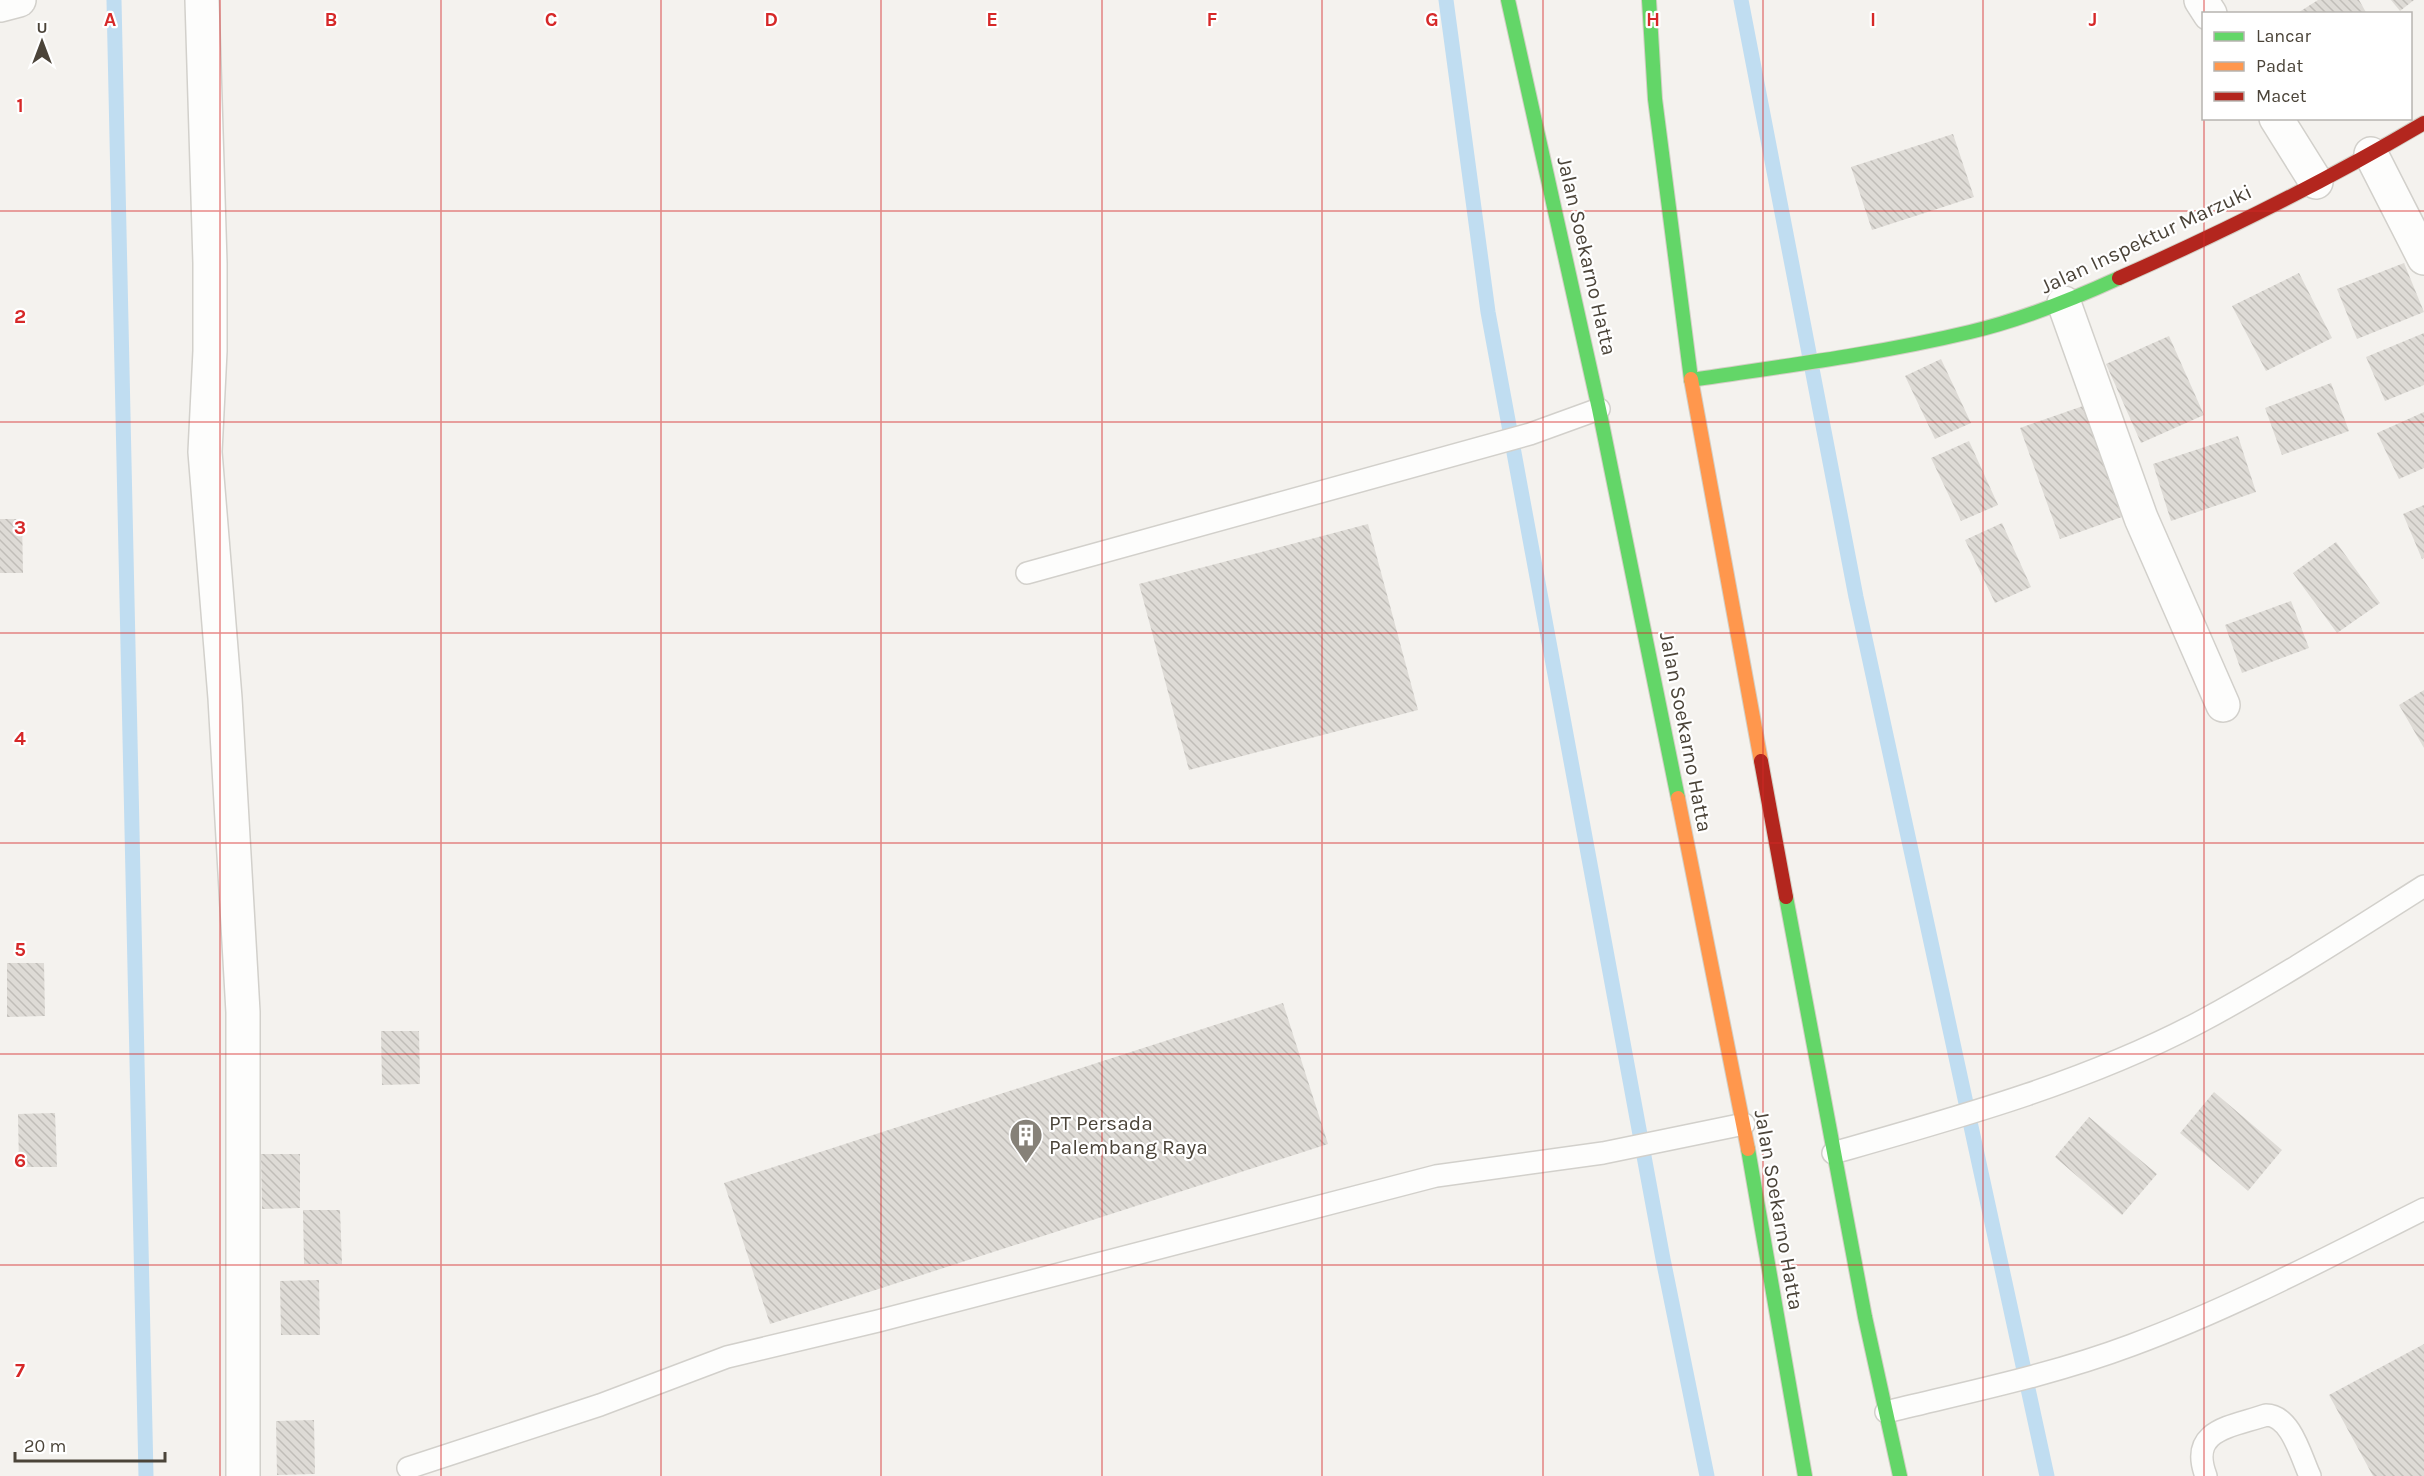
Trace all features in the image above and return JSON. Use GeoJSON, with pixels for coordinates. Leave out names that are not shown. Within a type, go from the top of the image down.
{"type":"FeatureCollection","features":[{"type":"Feature","properties":{"kind":"main road","name":"Jalan Soekarno Hatta"},"geometry":{"type":"LineString","coordinates":[[1508,0],[1599,409],[1744,1124],[1805,1476]]}},
{"type":"Feature","properties":{"kind":"main road"},"geometry":{"type":"LineString","coordinates":[[1648,0],[1655,99],[1691,380],[1864,1317],[1900,1476]]}},
{"type":"Feature","properties":{"kind":"main road","name":"Jalan Inspektur Marzuki"},"geometry":{"type":"LineString","coordinates":[[1691,380],[1851,356],[1971,332],[2064,303],[2198,243],[2372,154],[2424,123]]}},
{"type":"Feature","properties":{"kind":"street"},"geometry":{"type":"LineString","coordinates":[[0,5],[19,0]]}},
{"type":"Feature","properties":{"kind":"street"},"geometry":{"type":"LineString","coordinates":[[202,0],[210,263],[210,351],[205,452],[225,698],[243,1012],[243,1476]]}},
{"type":"Feature","properties":{"kind":"street"},"geometry":{"type":"LineString","coordinates":[[2277,120],[2316,182]]}},
{"type":"Feature","properties":{"kind":"street"},"geometry":{"type":"LineString","coordinates":[[2372,154],[2424,258]]}},
{"type":"Feature","properties":{"kind":"street"},"geometry":{"type":"LineString","coordinates":[[2064,303],[2140,518],[2223,705]]}},
{"type":"Feature","properties":{"kind":"lane"},"geometry":{"type":"LineString","coordinates":[[1028,573],[1466,453],[1530,434],[1599,409]]}},
{"type":"Feature","properties":{"kind":"lane"},"geometry":{"type":"LineString","coordinates":[[1833,1152],[2000,1104],[2121,1058],[2197,1023],[2328,947],[2424,886]]}},
{"type":"Feature","properties":{"kind":"lane"},"geometry":{"type":"LineString","coordinates":[[408,1468],[600,1406],[727,1357],[878,1321],[1436,1176],[1603,1152],[1744,1124]]}},
{"type":"Feature","properties":{"kind":"lane"},"geometry":{"type":"LineString","coordinates":[[1886,1412],[1999,1385],[2131,1346],[2215,1312],[2424,1209]]}},
{"type":"Feature","properties":{"kind":"lane"},"geometry":{"type":"LineString","coordinates":[[2206,1476],[2201,1449],[2204,1441],[2211,1434],[2272,1415],[2282,1421],[2289,1431],[2310,1476]]}},
{"type":"Feature","properties":{"kind":"building"},"geometry":{"type":"Polygon","coordinates":[[[2318,0],[2359,0],[2366,12],[2299,12],[2318,0]]]}},
{"type":"Feature","properties":{"kind":"building"},"geometry":{"type":"Polygon","coordinates":[[[2391,0],[2414,0],[2400,11],[2391,0]]]}},
{"type":"Feature","properties":{"kind":"building"},"geometry":{"type":"Polygon","coordinates":[[[1953,134],[1974,197],[1872,230],[1851,167],[1953,134]]]}},
{"type":"Feature","properties":{"kind":"building"},"geometry":{"type":"Polygon","coordinates":[[[2404,263],[2424,312],[2357,339],[2337,289],[2404,263]]]}},
{"type":"Feature","properties":{"kind":"building"},"geometry":{"type":"Polygon","coordinates":[[[2299,273],[2332,338],[2266,371],[2232,306],[2299,273]]]}},
{"type":"Feature","properties":{"kind":"building"},"geometry":{"type":"Polygon","coordinates":[[[2424,333],[2424,385],[2385,401],[2366,357],[2424,333]]]}},
{"type":"Feature","properties":{"kind":"building"},"geometry":{"type":"Polygon","coordinates":[[[2169,336],[2204,415],[2141,443],[2106,364],[2169,336]]]}},
{"type":"Feature","properties":{"kind":"building"},"geometry":{"type":"Polygon","coordinates":[[[1941,359],[1971,423],[1935,439],[1905,376],[1941,359]]]}},
{"type":"Feature","properties":{"kind":"building"},"geometry":{"type":"Polygon","coordinates":[[[2331,383],[2349,431],[2282,455],[2265,408],[2331,383]]]}},
{"type":"Feature","properties":{"kind":"building"},"geometry":{"type":"Polygon","coordinates":[[[2083,406],[2122,517],[2060,539],[2020,428],[2083,406]]]}},
{"type":"Feature","properties":{"kind":"building"},"geometry":{"type":"Polygon","coordinates":[[[2424,412],[2424,468],[2399,479],[2377,433],[2424,412]]]}},
{"type":"Feature","properties":{"kind":"building"},"geometry":{"type":"Polygon","coordinates":[[[2238,436],[2256,492],[2171,521],[2153,464],[2238,436]]]}},
{"type":"Feature","properties":{"kind":"building"},"geometry":{"type":"Polygon","coordinates":[[[1969,441],[1998,505],[1961,521],[1931,458],[1969,441]]]}},
{"type":"Feature","properties":{"kind":"building"},"geometry":{"type":"Polygon","coordinates":[[[2424,505],[2424,558],[2422,559],[2403,514],[2424,505]]]}},
{"type":"Feature","properties":{"kind":"building"},"geometry":{"type":"Polygon","coordinates":[[[0,519],[22,519],[23,573],[0,573],[0,519]]]}},
{"type":"Feature","properties":{"kind":"building"},"geometry":{"type":"Polygon","coordinates":[[[2002,523],[2031,587],[1995,603],[1965,540],[2002,523]]]}},
{"type":"Feature","properties":{"kind":"building"},"geometry":{"type":"Polygon","coordinates":[[[1368,524],[1418,710],[1189,770],[1139,584],[1368,524]]]}},
{"type":"Feature","properties":{"kind":"building"},"geometry":{"type":"Polygon","coordinates":[[[2336,542],[2380,603],[2337,633],[2293,573],[2336,542]]]}},
{"type":"Feature","properties":{"kind":"building"},"geometry":{"type":"Polygon","coordinates":[[[2291,601],[2309,648],[2242,673],[2225,625],[2291,601]]]}},
{"type":"Feature","properties":{"kind":"building"},"geometry":{"type":"Polygon","coordinates":[[[2424,690],[2424,748],[2399,705],[2424,690]]]}},
{"type":"Feature","properties":{"kind":"building"},"geometry":{"type":"Polygon","coordinates":[[[7,963],[44,963],[45,1016],[7,1017],[7,963]]]}},
{"type":"Feature","properties":{"kind":"building","name":"PT Persada Palembang Raya"},"geometry":{"type":"Polygon","coordinates":[[[1283,1003],[1328,1144],[770,1324],[724,1183],[1283,1003]]]}},
{"type":"Feature","properties":{"kind":"building"},"geometry":{"type":"Polygon","coordinates":[[[381,1031],[419,1031],[420,1084],[382,1085],[381,1031]]]}},
{"type":"Feature","properties":{"kind":"building"},"geometry":{"type":"Polygon","coordinates":[[[2214,1092],[2282,1150],[2248,1191],[2180,1133],[2214,1092]]]}},
{"type":"Feature","properties":{"kind":"building"},"geometry":{"type":"Polygon","coordinates":[[[55,1113],[57,1167],[19,1167],[18,1114],[55,1113]]]}},
{"type":"Feature","properties":{"kind":"building"},"geometry":{"type":"Polygon","coordinates":[[[2089,1117],[2157,1174],[2122,1215],[2055,1157],[2089,1117]]]}},
{"type":"Feature","properties":{"kind":"building"},"geometry":{"type":"Polygon","coordinates":[[[261,1154],[300,1154],[300,1208],[262,1209],[261,1154]]]}},
{"type":"Feature","properties":{"kind":"building"},"geometry":{"type":"Polygon","coordinates":[[[303,1210],[340,1210],[342,1264],[304,1264],[303,1210]]]}},
{"type":"Feature","properties":{"kind":"building"},"geometry":{"type":"Polygon","coordinates":[[[319,1280],[320,1335],[281,1335],[280,1281],[319,1280]]]}},
{"type":"Feature","properties":{"kind":"building"},"geometry":{"type":"Polygon","coordinates":[[[2424,1344],[2424,1476],[2373,1476],[2329,1395],[2424,1344]]]}},
{"type":"Feature","properties":{"kind":"building"},"geometry":{"type":"Polygon","coordinates":[[[314,1420],[315,1474],[277,1475],[276,1421],[314,1420]]]}},
{"type":"Feature","properties":{"kind":"waterway"},"geometry":{"type":"LineString","coordinates":[[114,0],[146,1476]]}},
{"type":"Feature","properties":{"kind":"waterway"},"geometry":{"type":"LineString","coordinates":[[1446,0],[1488,312],[1663,1259],[1707,1476]]}},
{"type":"Feature","properties":{"kind":"waterway"},"geometry":{"type":"LineString","coordinates":[[1741,0],[1856,597],[2047,1476]]}},
{"type":"Feature","properties":{"kind":"traffic: fast"},"geometry":{"type":"LineString","coordinates":[[1508,0],[1599,409],[1678,798]]}},
{"type":"Feature","properties":{"kind":"traffic: fast"},"geometry":{"type":"LineString","coordinates":[[1649,0],[1655,99],[1691,379]]}},
{"type":"Feature","properties":{"kind":"traffic: fast"},"geometry":{"type":"LineString","coordinates":[[1691,380],[1866,353],[1970,332],[2046,309],[2119,278]]}},
{"type":"Feature","properties":{"kind":"traffic: fast"},"geometry":{"type":"LineString","coordinates":[[1786,897],[1865,1317],[1900,1476]]}},
{"type":"Feature","properties":{"kind":"traffic: fast"},"geometry":{"type":"LineString","coordinates":[[1748,1149],[1805,1476]]}},
{"type":"Feature","properties":{"kind":"traffic: slow"},"geometry":{"type":"LineString","coordinates":[[1691,379],[1761,761]]}},
{"type":"Feature","properties":{"kind":"traffic: slow"},"geometry":{"type":"LineString","coordinates":[[1678,798],[1748,1149]]}},
{"type":"Feature","properties":{"kind":"traffic: jam"},"geometry":{"type":"LineString","coordinates":[[2119,278],[2274,205],[2424,123]]}},
{"type":"Feature","properties":{"kind":"traffic: jam"},"geometry":{"type":"LineString","coordinates":[[1761,761],[1786,897]]}},
{"type":"Feature","properties":{"kind":"place","name":"PT Persada Palembang Raya"},"geometry":{"type":"Point","coordinates":[1026,1164]}}]}
